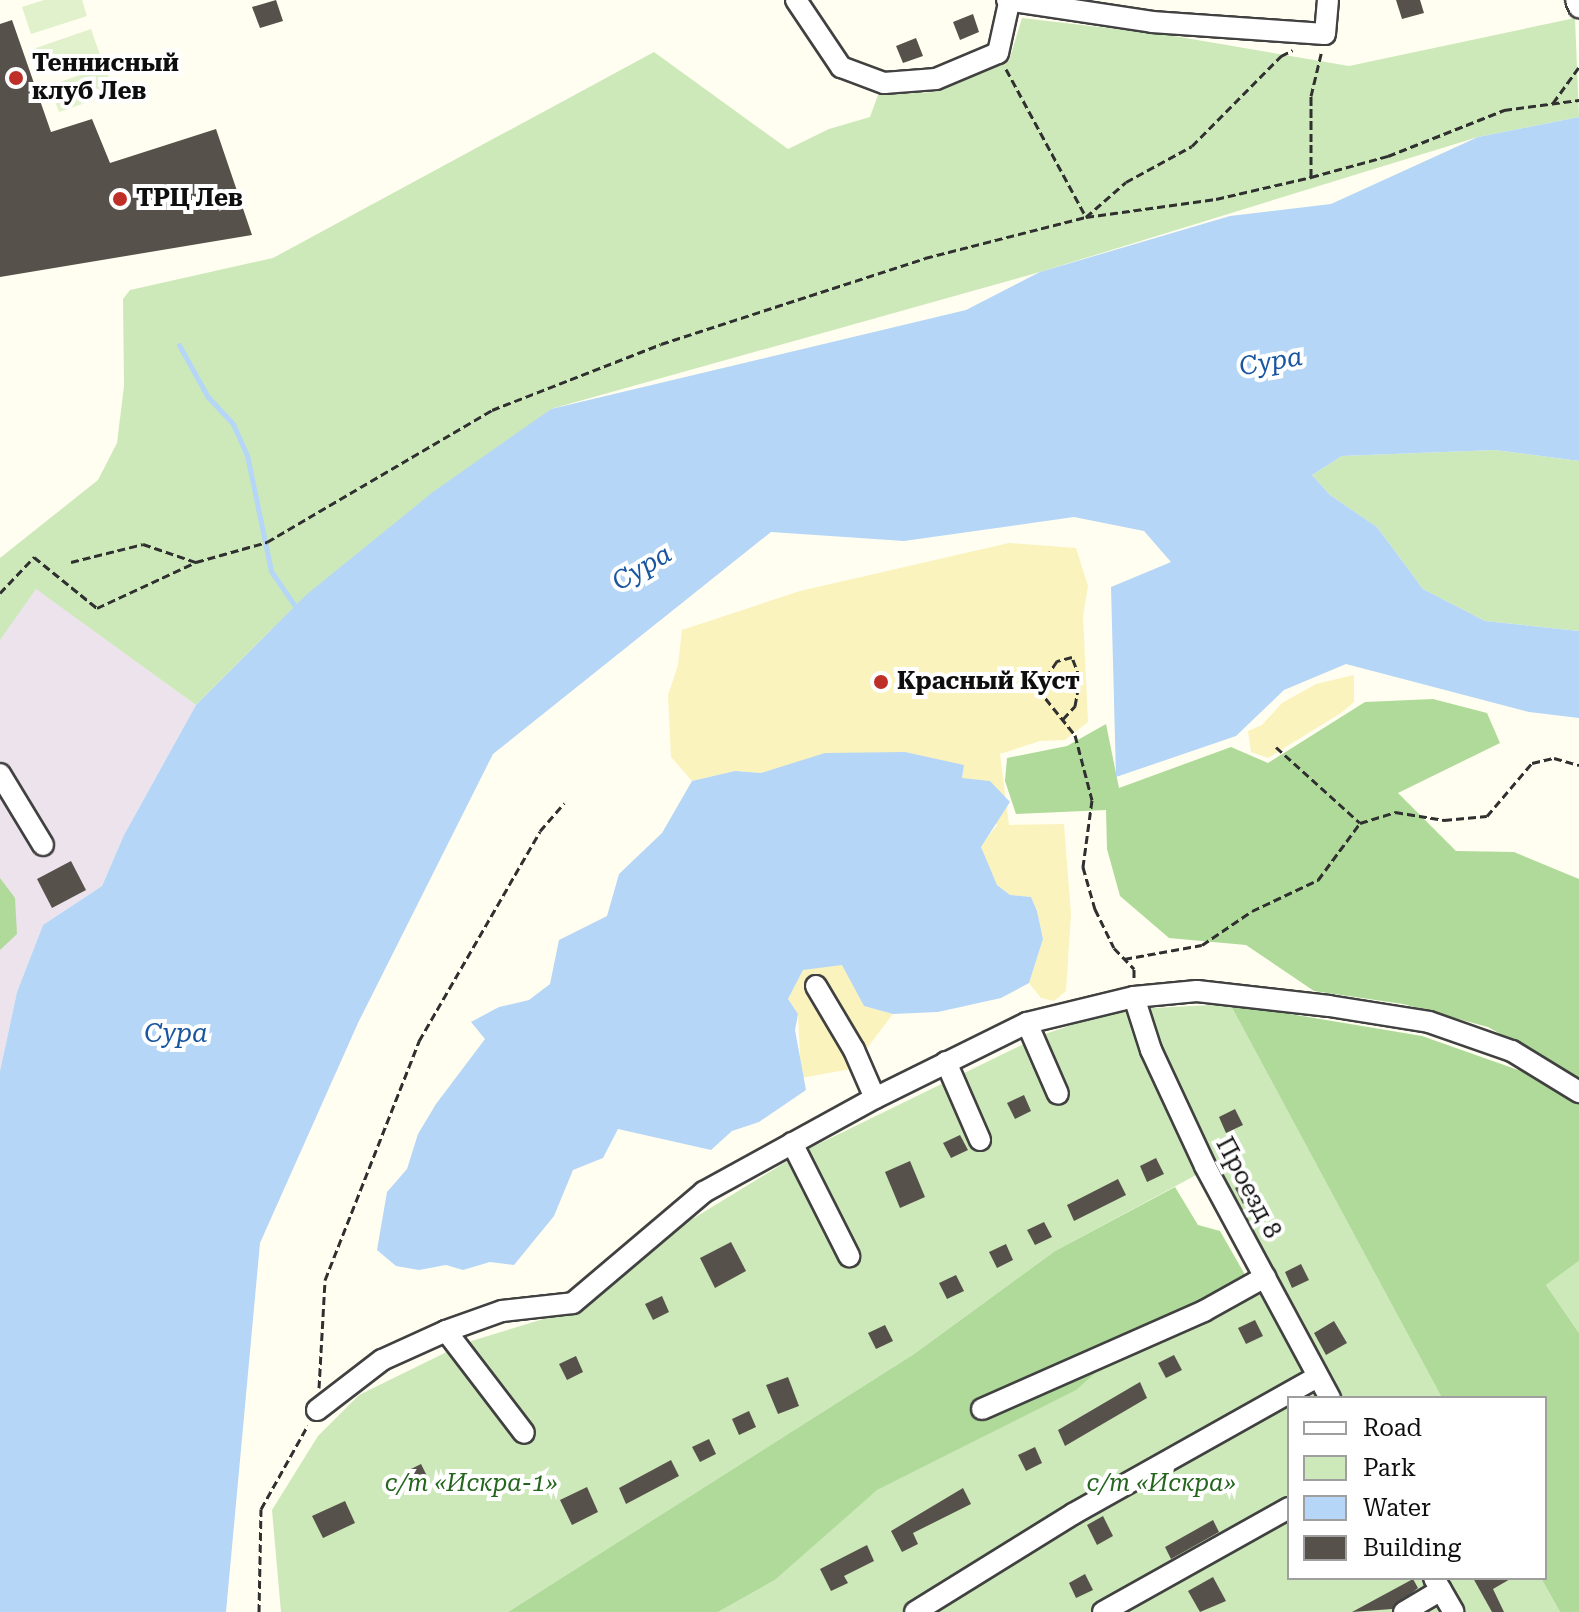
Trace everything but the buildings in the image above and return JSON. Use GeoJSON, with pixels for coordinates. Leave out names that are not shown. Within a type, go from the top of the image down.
{"type":"FeatureCollection","features":[{"type":"Feature","properties":{"kind":"street"},"geometry":{"type":"LineString","coordinates":[[796,0],[841,67],[884,83],[936,79],[998,53],[1008,2],[1152,22],[1325,34],[1328,0]]}},
{"type":"Feature","properties":{"kind":"street"},"geometry":{"type":"LineString","coordinates":[[1576,0],[1579,7]]}},
{"type":"Feature","properties":{"kind":"street"},"geometry":{"type":"LineString","coordinates":[[0,774],[43,845]]}},
{"type":"Feature","properties":{"kind":"street"},"geometry":{"type":"LineString","coordinates":[[816,986],[854,1050],[875,1098]]}},
{"type":"Feature","properties":{"kind":"street"},"geometry":{"type":"LineString","coordinates":[[317,1410],[382,1360],[446,1331],[502,1311],[573,1303],[704,1192],[875,1098],[1027,1023],[1134,997],[1197,991],[1429,1022],[1512,1051],[1579,1092]]}},
{"type":"Feature","properties":{"kind":"street","name":"Проезд 8"},"geometry":{"type":"LineString","coordinates":[[1134,997],[1151,1050],[1205,1166],[1329,1396]]}},
{"type":"Feature","properties":{"kind":"street"},"geometry":{"type":"LineString","coordinates":[[1027,1023],[1058,1094]]}},
{"type":"Feature","properties":{"kind":"street"},"geometry":{"type":"LineString","coordinates":[[946,1062],[980,1140]]}},
{"type":"Feature","properties":{"kind":"street"},"geometry":{"type":"LineString","coordinates":[[792,1143],[849,1256]]}},
{"type":"Feature","properties":{"kind":"street"},"geometry":{"type":"LineString","coordinates":[[982,1409],[1204,1311],[1265,1277]]}},
{"type":"Feature","properties":{"kind":"street"},"geometry":{"type":"LineString","coordinates":[[446,1331],[524,1433]]}},
{"type":"Feature","properties":{"kind":"street"},"geometry":{"type":"LineString","coordinates":[[915,1612],[1073,1514],[1317,1377]]}},
{"type":"Feature","properties":{"kind":"street"},"geometry":{"type":"LineString","coordinates":[[1103,1612],[1287,1509]]}},
{"type":"Feature","properties":{"kind":"street"},"geometry":{"type":"LineString","coordinates":[[1404,1612],[1438,1584],[1454,1612]]}},
{"type":"Feature","properties":{"kind":"path"},"geometry":{"type":"LineString","coordinates":[[1086,217],[1126,182],[1192,146],[1281,56],[1325,34]]}},
{"type":"Feature","properties":{"kind":"path"},"geometry":{"type":"LineString","coordinates":[[1311,177],[1311,96],[1325,34]]}},
{"type":"Feature","properties":{"kind":"path"},"geometry":{"type":"LineString","coordinates":[[998,53],[1086,217]]}},
{"type":"Feature","properties":{"kind":"path"},"geometry":{"type":"LineString","coordinates":[[1553,103],[1579,67]]}},
{"type":"Feature","properties":{"kind":"path"},"geometry":{"type":"LineString","coordinates":[[0,593],[34,557],[97,608],[196,562],[267,542],[492,410],[633,355],[925,258],[1086,217],[1216,199],[1311,177],[1388,156],[1504,110],[1579,100]]}},
{"type":"Feature","properties":{"kind":"path"},"geometry":{"type":"LineString","coordinates":[[71,562],[143,544],[196,562]]}},
{"type":"Feature","properties":{"kind":"path"},"geometry":{"type":"LineString","coordinates":[[1063,719],[1075,706],[1078,692],[1080,678],[1072,657],[1057,661],[1038,689],[1075,735],[1092,800],[1083,867],[1095,909],[1124,959],[1134,969],[1134,997]]}},
{"type":"Feature","properties":{"kind":"path"},"geometry":{"type":"LineString","coordinates":[[1276,747],[1360,823]]}},
{"type":"Feature","properties":{"kind":"path"},"geometry":{"type":"LineString","coordinates":[[1124,959],[1202,945],[1252,911],[1318,880],[1360,823],[1395,812],[1444,820],[1487,816],[1532,763],[1554,758],[1579,765]]}},
{"type":"Feature","properties":{"kind":"path"},"geometry":{"type":"LineString","coordinates":[[259,1612],[261,1509],[317,1410],[325,1280],[419,1041],[540,831],[564,803]]}},
{"type":"Feature","properties":{"kind":"shaded area"},"geometry":{"type":"Polygon","coordinates":[[[36,588],[196,705],[124,835],[102,886],[43,925],[17,992],[0,1071],[0,639],[36,588]]]}},
{"type":"Feature","properties":{"kind":"green space"},"geometry":{"type":"Polygon","coordinates":[[[44,0],[82,0],[87,16],[31,34],[22,7],[44,0]]]}},
{"type":"Feature","properties":{"kind":"green space"},"geometry":{"type":"Polygon","coordinates":[[[1022,18],[1168,35],[1349,66],[1575,18],[1579,117],[1478,137],[1040,272],[551,409],[270,631],[196,705],[36,589],[0,640],[0,558],[98,480],[117,443],[124,386],[123,299],[130,290],[273,258],[654,52],[788,149],[829,129],[870,117],[878,95],[935,92],[1009,61],[1022,18]]]}},
{"type":"Feature","properties":{"kind":"green space"},"geometry":{"type":"Polygon","coordinates":[[[91,29],[100,55],[45,74],[36,48],[91,29]]]}},
{"type":"Feature","properties":{"kind":"green space"},"geometry":{"type":"Polygon","coordinates":[[[105,66],[114,93],[59,112],[49,86],[105,66]]]}},
{"type":"Feature","properties":{"kind":"green space"},"geometry":{"type":"Polygon","coordinates":[[[1495,450],[1579,461],[1579,631],[1485,621],[1423,589],[1377,527],[1330,495],[1312,475],[1342,456],[1495,450]]]}},
{"type":"Feature","properties":{"kind":"green space"},"geometry":{"type":"Polygon","coordinates":[[[1433,699],[1487,713],[1500,743],[1398,793],[1456,851],[1514,852],[1579,879],[1579,1078],[1488,1027],[1403,1004],[1314,991],[1246,945],[1169,938],[1120,896],[1107,849],[1106,810],[1016,814],[1005,781],[1007,758],[1067,746],[1106,724],[1119,788],[1231,747],[1268,763],[1365,702],[1433,699]]]}},
{"type":"Feature","properties":{"kind":"green space"},"geometry":{"type":"Polygon","coordinates":[[[0,878],[15,898],[17,934],[0,950],[0,878]]]}},
{"type":"Feature","properties":{"kind":"green space","name":"с/т «Искра-1»"},"geometry":{"type":"Polygon","coordinates":[[[1230,1004],[1441,1396],[1287,1396],[1287,1580],[1542,1580],[1560,1612],[718,1612],[775,1580],[876,1490],[988,1434],[1112,1358],[1264,1288],[1211,1167],[1055,1251],[914,1354],[508,1612],[281,1612],[272,1510],[318,1436],[359,1395],[465,1343],[576,1309],[658,1240],[802,1152],[1042,1035],[1116,1010],[1230,1004]]]}},
{"type":"Feature","properties":{"kind":"green space"},"geometry":{"type":"Polygon","coordinates":[[[1230,1004],[1422,1036],[1521,1071],[1579,1103],[1579,1261],[1546,1285],[1579,1333],[1579,1612],[1560,1612],[1542,1580],[1547,1580],[1547,1396],[1441,1396],[1230,1004]]]}},
{"type":"Feature","properties":{"kind":"green space"},"geometry":{"type":"Polygon","coordinates":[[[1175,1187],[1198,1225],[1220,1231],[1248,1280],[1145,1329],[1076,1390],[877,1490],[775,1580],[718,1612],[508,1612],[914,1354],[1055,1251],[1175,1187]]]}},
{"type":"Feature","properties":{"kind":"green space"},"geometry":{"type":"Polygon","coordinates":[[[1579,1261],[1579,1333],[1546,1285],[1579,1261]]]}},
{"type":"Feature","properties":{"kind":"sand","name":"Красный Куст"},"geometry":{"type":"Polygon","coordinates":[[[1009,543],[1076,548],[1088,586],[1083,616],[1088,722],[1065,740],[1040,741],[1000,754],[1009,825],[1064,824],[1071,914],[1066,991],[1054,1001],[1041,998],[1029,983],[1043,939],[1037,911],[1031,897],[1010,895],[997,885],[985,864],[981,846],[997,825],[962,778],[964,766],[905,752],[793,764],[761,773],[735,771],[692,781],[671,757],[668,695],[678,665],[682,630],[800,591],[1009,543]]]}},
{"type":"Feature","properties":{"kind":"sand"},"geometry":{"type":"Polygon","coordinates":[[[1354,675],[1354,702],[1341,713],[1268,758],[1251,752],[1248,731],[1262,725],[1282,703],[1316,684],[1354,675]]]}},
{"type":"Feature","properties":{"kind":"sand"},"geometry":{"type":"Polygon","coordinates":[[[824,964],[843,965],[864,1006],[893,1014],[851,1069],[801,1078],[798,1014],[788,999],[803,970],[824,964]]]}},
{"type":"Feature","properties":{"kind":"water","name":"Сура"},"geometry":{"type":"Polygon","coordinates":[[[1579,117],[1579,461],[1495,450],[1342,456],[1312,475],[1330,495],[1377,527],[1423,589],[1485,621],[1579,631],[1579,718],[1529,712],[1346,664],[1284,690],[1236,736],[1116,777],[1111,587],[1171,562],[1144,531],[1074,517],[904,541],[771,532],[493,754],[358,1023],[260,1243],[226,1612],[0,1612],[0,1071],[17,992],[43,925],[102,886],[124,835],[196,705],[306,595],[433,492],[551,409],[966,310],[1040,272],[1230,216],[1331,204],[1478,137],[1579,117]]]}},
{"type":"Feature","properties":{"kind":"water","name":"Красный Куст"},"geometry":{"type":"Polygon","coordinates":[[[905,752],[964,765],[962,778],[990,781],[1010,802],[981,847],[997,885],[1010,895],[1031,897],[1037,911],[1043,939],[1029,983],[1001,998],[938,1012],[893,1014],[864,1006],[842,965],[803,970],[788,999],[798,1014],[795,1030],[806,1090],[759,1122],[732,1131],[711,1150],[618,1129],[603,1158],[573,1170],[554,1216],[514,1265],[490,1262],[463,1270],[446,1265],[419,1270],[396,1266],[377,1250],[387,1192],[407,1169],[418,1134],[436,1104],[485,1039],[471,1022],[499,1007],[529,1000],[550,984],[559,940],[607,916],[619,874],[662,833],[692,781],[735,771],[761,773],[825,753],[905,752]]]}},
{"type":"Feature","properties":{"kind":"waterway"},"geometry":{"type":"LineString","coordinates":[[179,345],[208,397],[233,424],[247,455],[271,571],[295,606]]}},
{"type":"Feature","properties":{"kind":"place","name":"Теннисный клуб Лев"},"geometry":{"type":"Point","coordinates":[16,78]}},
{"type":"Feature","properties":{"kind":"place","name":"ТРЦ Лев"},"geometry":{"type":"Point","coordinates":[120,199]}},
{"type":"Feature","properties":{"kind":"place","name":"Красный Куст"},"geometry":{"type":"Point","coordinates":[881,682]}},
{"type":"Feature","properties":{"kind":"park label","name":"с/т «Искра»"},"geometry":{"type":"Point","coordinates":[1161,1484]}}]}
